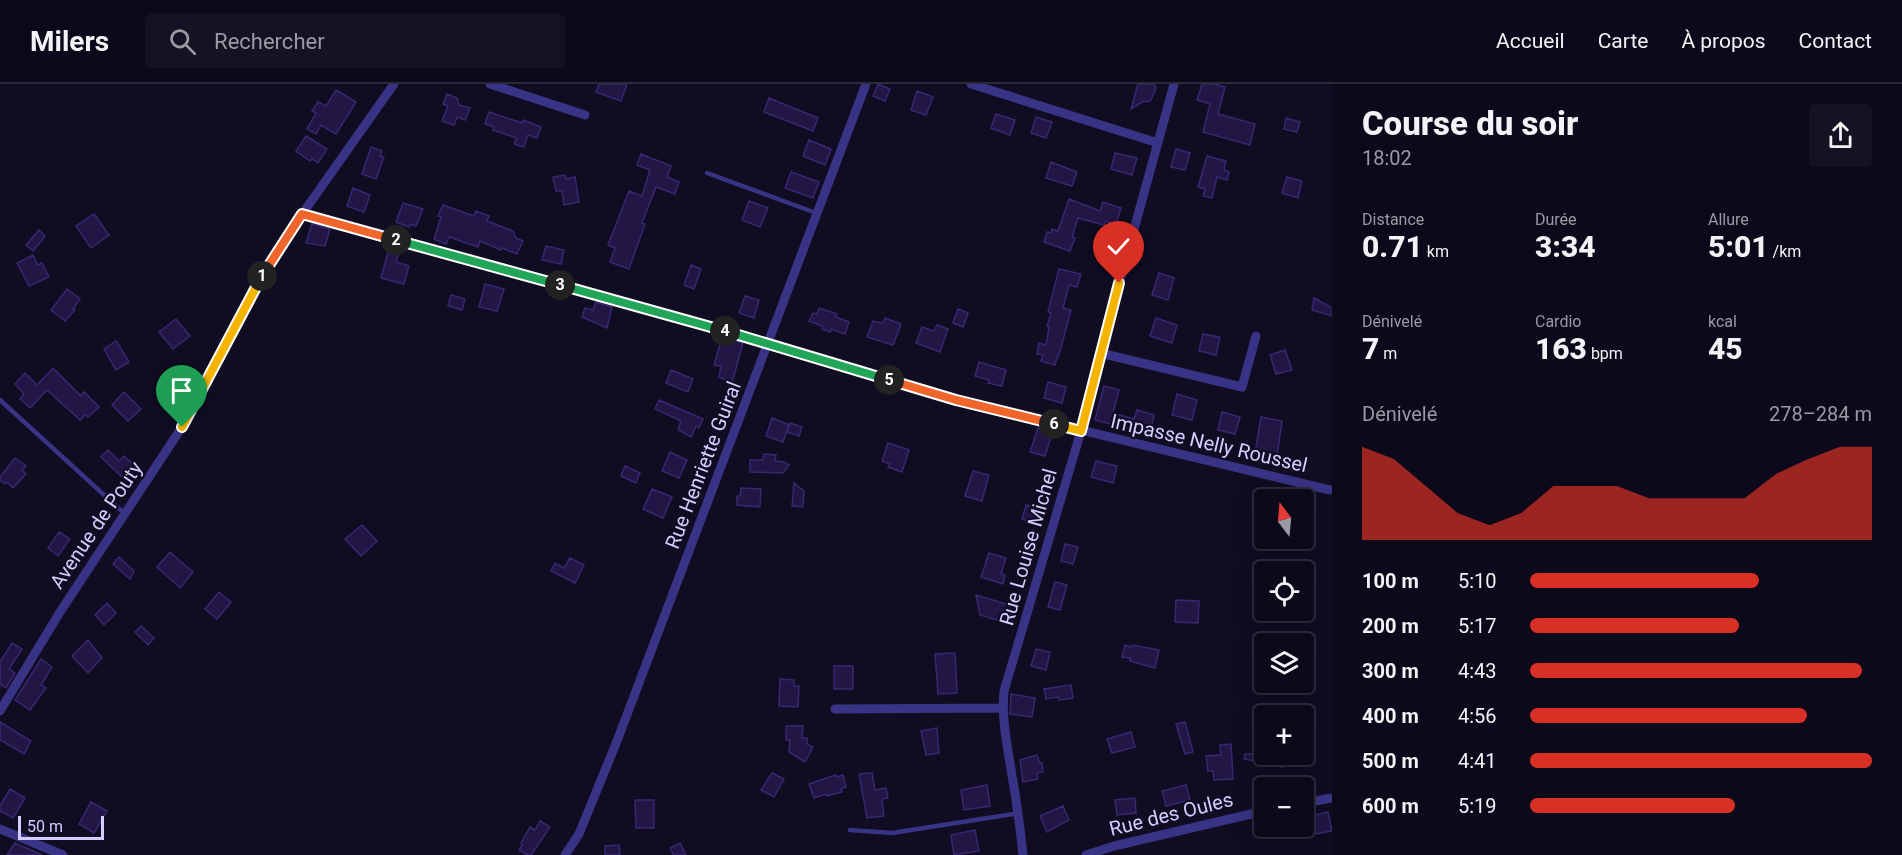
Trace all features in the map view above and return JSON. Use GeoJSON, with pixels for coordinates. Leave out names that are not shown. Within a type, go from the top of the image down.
{"type":"FeatureCollection","features":[{"type":"Feature","properties":{"kind":"street","name":"Avenue de Pouty"},"geometry":{"type":"LineString","coordinates":[[0,711],[60,612],[182,427],[258,282],[302,214],[394,84]]}},
{"type":"Feature","properties":{"kind":"street"},"geometry":{"type":"LineString","coordinates":[[490,84],[585,115]]}},
{"type":"Feature","properties":{"kind":"street","name":"Rue Henriette Guiral"},"geometry":{"type":"LineString","coordinates":[[566,855],[579,834],[617,741],[866,84]]}},
{"type":"Feature","properties":{"kind":"street"},"geometry":{"type":"LineString","coordinates":[[971,84],[1158,143]]}},
{"type":"Feature","properties":{"kind":"street","name":"Rue Louise Michel"},"geometry":{"type":"LineString","coordinates":[[1023,855],[1003,708],[1004,692],[1081,431],[1100,353],[1174,84]]}},
{"type":"Feature","properties":{"kind":"street","name":"Impasse Nelly Roussel"},"geometry":{"type":"LineString","coordinates":[[302,214],[768,343],[956,400],[1330,490]]}},
{"type":"Feature","properties":{"kind":"street"},"geometry":{"type":"LineString","coordinates":[[1100,353],[1242,387],[1256,336]]}},
{"type":"Feature","properties":{"kind":"street"},"geometry":{"type":"LineString","coordinates":[[834,709],[1003,708]]}},
{"type":"Feature","properties":{"kind":"street"},"geometry":{"type":"LineString","coordinates":[[1314,801],[1332,798]]}},
{"type":"Feature","properties":{"kind":"street","name":"Rue des Oules"},"geometry":{"type":"LineString","coordinates":[[1086,855],[1125,843],[1254,813]]}},
{"type":"Feature","properties":{"kind":"street"},"geometry":{"type":"LineString","coordinates":[[0,829],[63,855]]}},
{"type":"Feature","properties":{"kind":"lane"},"geometry":{"type":"LineString","coordinates":[[707,172],[816,213]]}},
{"type":"Feature","properties":{"kind":"lane"},"geometry":{"type":"LineString","coordinates":[[0,400],[125,514]]}},
{"type":"Feature","properties":{"kind":"lane"},"geometry":{"type":"LineString","coordinates":[[850,830],[892,833],[1019,813]]}},
{"type":"Feature","properties":{"kind":"building"},"geometry":{"type":"Polygon","coordinates":[[[599,84],[627,84],[621,101],[596,92],[599,84]]]}},
{"type":"Feature","properties":{"kind":"building"},"geometry":{"type":"Polygon","coordinates":[[[878,84],[890,89],[885,101],[873,96],[878,84]]]}},
{"type":"Feature","properties":{"kind":"building"},"geometry":{"type":"Polygon","coordinates":[[[1138,84],[1154,84],[1156,88],[1151,100],[1144,101],[1131,109],[1138,84]]]}},
{"type":"Feature","properties":{"kind":"building"},"geometry":{"type":"Polygon","coordinates":[[[1202,84],[1225,87],[1218,114],[1255,124],[1250,145],[1203,132],[1210,104],[1197,100],[1202,84]]]}},
{"type":"Feature","properties":{"kind":"building"},"geometry":{"type":"Polygon","coordinates":[[[336,90],[356,102],[336,134],[321,125],[316,134],[307,129],[316,113],[312,111],[318,102],[326,106],[336,90]]]}},
{"type":"Feature","properties":{"kind":"building"},"geometry":{"type":"Polygon","coordinates":[[[917,91],[933,97],[926,115],[911,110],[917,91]]]}},
{"type":"Feature","properties":{"kind":"building"},"geometry":{"type":"Polygon","coordinates":[[[447,94],[457,98],[459,105],[470,108],[465,120],[457,117],[454,125],[442,121],[448,106],[443,104],[447,94]]]}},
{"type":"Feature","properties":{"kind":"building"},"geometry":{"type":"Polygon","coordinates":[[[769,98],[818,118],[813,131],[764,112],[769,98]]]}},
{"type":"Feature","properties":{"kind":"building"},"geometry":{"type":"Polygon","coordinates":[[[489,112],[541,127],[537,138],[528,135],[524,147],[514,144],[517,138],[493,130],[494,127],[485,124],[489,112]]]}},
{"type":"Feature","properties":{"kind":"building"},"geometry":{"type":"Polygon","coordinates":[[[996,114],[1015,120],[1010,135],[991,128],[996,114]]]}},
{"type":"Feature","properties":{"kind":"building"},"geometry":{"type":"Polygon","coordinates":[[[1036,117],[1052,122],[1046,138],[1031,133],[1036,117]]]}},
{"type":"Feature","properties":{"kind":"building"},"geometry":{"type":"Polygon","coordinates":[[[1286,118],[1300,122],[1297,132],[1284,129],[1286,118]]]}},
{"type":"Feature","properties":{"kind":"building"},"geometry":{"type":"Polygon","coordinates":[[[306,136],[327,149],[318,163],[312,159],[310,161],[296,151],[306,136]]]}},
{"type":"Feature","properties":{"kind":"building"},"geometry":{"type":"Polygon","coordinates":[[[809,140],[831,149],[825,165],[803,156],[809,140]]]}},
{"type":"Feature","properties":{"kind":"building"},"geometry":{"type":"Polygon","coordinates":[[[371,147],[382,151],[380,156],[384,157],[376,179],[362,174],[371,147]]]}},
{"type":"Feature","properties":{"kind":"building"},"geometry":{"type":"Polygon","coordinates":[[[1176,149],[1190,153],[1185,170],[1171,167],[1176,149]]]}},
{"type":"Feature","properties":{"kind":"building"},"geometry":{"type":"Polygon","coordinates":[[[1115,153],[1137,158],[1132,175],[1111,169],[1115,153]]]}},
{"type":"Feature","properties":{"kind":"building"},"geometry":{"type":"Polygon","coordinates":[[[641,154],[671,166],[667,177],[679,182],[675,194],[656,187],[642,223],[645,224],[629,269],[610,262],[615,248],[608,245],[629,191],[642,196],[650,170],[637,165],[641,154]]]}},
{"type":"Feature","properties":{"kind":"building"},"geometry":{"type":"Polygon","coordinates":[[[1207,156],[1226,161],[1224,170],[1229,172],[1227,180],[1217,177],[1212,198],[1203,196],[1205,189],[1198,187],[1207,156]]]}},
{"type":"Feature","properties":{"kind":"building"},"geometry":{"type":"Polygon","coordinates":[[[1051,162],[1077,172],[1072,186],[1046,178],[1051,162]]]}},
{"type":"Feature","properties":{"kind":"building"},"geometry":{"type":"Polygon","coordinates":[[[791,172],[819,182],[813,198],[785,188],[791,172]]]}},
{"type":"Feature","properties":{"kind":"building"},"geometry":{"type":"Polygon","coordinates":[[[565,175],[566,179],[575,177],[579,202],[564,205],[562,191],[556,191],[553,177],[565,175]]]}},
{"type":"Feature","properties":{"kind":"building"},"geometry":{"type":"Polygon","coordinates":[[[1287,177],[1302,181],[1298,198],[1282,193],[1287,177]]]}},
{"type":"Feature","properties":{"kind":"building"},"geometry":{"type":"Polygon","coordinates":[[[353,188],[370,195],[364,212],[347,206],[353,188]]]}},
{"type":"Feature","properties":{"kind":"building"},"geometry":{"type":"Polygon","coordinates":[[[1069,199],[1100,211],[1103,202],[1121,208],[1116,224],[1106,221],[1104,225],[1078,218],[1070,251],[1044,242],[1047,232],[1051,233],[1052,229],[1058,231],[1069,199]]]}},
{"type":"Feature","properties":{"kind":"building"},"geometry":{"type":"Polygon","coordinates":[[[749,201],[768,208],[760,227],[742,220],[749,201]]]}},
{"type":"Feature","properties":{"kind":"building"},"geometry":{"type":"Polygon","coordinates":[[[403,203],[423,209],[416,226],[410,224],[409,227],[396,222],[403,203]]]}},
{"type":"Feature","properties":{"kind":"building"},"geometry":{"type":"Polygon","coordinates":[[[443,205],[474,216],[476,211],[489,216],[487,221],[513,231],[516,238],[523,241],[517,254],[480,241],[478,247],[449,237],[446,244],[434,239],[441,217],[438,216],[443,205]]]}},
{"type":"Feature","properties":{"kind":"building"},"geometry":{"type":"Polygon","coordinates":[[[94,214],[109,235],[91,248],[76,226],[94,214]]]}},
{"type":"Feature","properties":{"kind":"building"},"geometry":{"type":"Polygon","coordinates":[[[312,224],[330,229],[325,246],[306,243],[312,224]]]}},
{"type":"Feature","properties":{"kind":"building"},"geometry":{"type":"Polygon","coordinates":[[[39,230],[45,236],[33,251],[26,245],[39,230]]]}},
{"type":"Feature","properties":{"kind":"building"},"geometry":{"type":"Polygon","coordinates":[[[390,245],[400,248],[396,262],[409,266],[404,284],[381,278],[390,245]]]}},
{"type":"Feature","properties":{"kind":"building"},"geometry":{"type":"Polygon","coordinates":[[[546,246],[564,250],[561,264],[542,260],[546,246]]]}},
{"type":"Feature","properties":{"kind":"building"},"geometry":{"type":"Polygon","coordinates":[[[33,255],[38,265],[42,263],[49,277],[29,286],[17,263],[33,255]]]}},
{"type":"Feature","properties":{"kind":"building"},"geometry":{"type":"Polygon","coordinates":[[[691,265],[701,269],[694,289],[684,285],[691,265]]]}},
{"type":"Feature","properties":{"kind":"building"},"geometry":{"type":"Polygon","coordinates":[[[1059,269],[1081,274],[1077,287],[1069,285],[1063,308],[1071,310],[1055,365],[1041,361],[1043,355],[1037,354],[1039,343],[1046,345],[1049,327],[1047,326],[1051,313],[1048,312],[1059,269]]]}},
{"type":"Feature","properties":{"kind":"building"},"geometry":{"type":"Polygon","coordinates":[[[1159,273],[1174,278],[1168,300],[1152,295],[1159,273]]]}},
{"type":"Feature","properties":{"kind":"building"},"geometry":{"type":"Polygon","coordinates":[[[485,284],[504,289],[497,311],[479,307],[485,284]]]}},
{"type":"Feature","properties":{"kind":"building"},"geometry":{"type":"Polygon","coordinates":[[[67,289],[80,299],[73,309],[75,310],[65,321],[51,310],[67,289]]]}},
{"type":"Feature","properties":{"kind":"building"},"geometry":{"type":"Polygon","coordinates":[[[451,295],[465,299],[462,310],[448,306],[451,295]]]}},
{"type":"Feature","properties":{"kind":"building"},"geometry":{"type":"Polygon","coordinates":[[[745,296],[759,300],[754,318],[739,313],[745,296]]]}},
{"type":"Feature","properties":{"kind":"building"},"geometry":{"type":"Polygon","coordinates":[[[1314,298],[1332,308],[1332,316],[1312,310],[1314,298]]]}},
{"type":"Feature","properties":{"kind":"building"},"geometry":{"type":"Polygon","coordinates":[[[596,302],[612,307],[607,328],[582,317],[585,308],[593,310],[596,302]]]}},
{"type":"Feature","properties":{"kind":"building"},"geometry":{"type":"Polygon","coordinates":[[[819,308],[837,314],[836,317],[849,322],[845,334],[831,329],[830,332],[809,321],[813,313],[817,314],[819,308]]]}},
{"type":"Feature","properties":{"kind":"building"},"geometry":{"type":"Polygon","coordinates":[[[958,309],[968,313],[963,327],[953,323],[958,309]]]}},
{"type":"Feature","properties":{"kind":"building"},"geometry":{"type":"Polygon","coordinates":[[[885,318],[901,324],[893,345],[867,337],[873,321],[883,323],[885,318]]]}},
{"type":"Feature","properties":{"kind":"building"},"geometry":{"type":"Polygon","coordinates":[[[1156,318],[1177,325],[1172,343],[1150,336],[1156,318]]]}},
{"type":"Feature","properties":{"kind":"building"},"geometry":{"type":"Polygon","coordinates":[[[176,319],[190,336],[173,349],[159,332],[176,319]]]}},
{"type":"Feature","properties":{"kind":"building"},"geometry":{"type":"Polygon","coordinates":[[[937,325],[948,329],[940,352],[916,343],[922,327],[934,331],[937,325]]]}},
{"type":"Feature","properties":{"kind":"building"},"geometry":{"type":"Polygon","coordinates":[[[1203,334],[1220,337],[1216,355],[1199,351],[1203,334]]]}},
{"type":"Feature","properties":{"kind":"building"},"geometry":{"type":"Polygon","coordinates":[[[722,337],[743,343],[732,383],[719,377],[721,366],[714,365],[722,337]]]}},
{"type":"Feature","properties":{"kind":"building"},"geometry":{"type":"Polygon","coordinates":[[[116,341],[129,362],[116,370],[104,349],[116,341]]]}},
{"type":"Feature","properties":{"kind":"building"},"geometry":{"type":"Polygon","coordinates":[[[1285,350],[1292,370],[1276,374],[1270,355],[1285,350]]]}},
{"type":"Feature","properties":{"kind":"building"},"geometry":{"type":"Polygon","coordinates":[[[979,362],[1006,370],[1002,386],[988,383],[989,380],[975,376],[979,362]]]}},
{"type":"Feature","properties":{"kind":"building"},"geometry":{"type":"Polygon","coordinates":[[[53,368],[81,396],[84,392],[99,407],[88,417],[85,415],[80,420],[47,390],[30,408],[20,399],[24,394],[15,384],[25,373],[37,385],[53,368]]]}},
{"type":"Feature","properties":{"kind":"building"},"geometry":{"type":"Polygon","coordinates":[[[671,370],[693,379],[688,392],[666,383],[671,370]]]}},
{"type":"Feature","properties":{"kind":"building"},"geometry":{"type":"Polygon","coordinates":[[[1048,382],[1066,387],[1062,403],[1044,398],[1048,382]]]}},
{"type":"Feature","properties":{"kind":"building"},"geometry":{"type":"Polygon","coordinates":[[[1104,386],[1119,390],[1113,413],[1134,419],[1137,410],[1154,415],[1150,434],[1095,420],[1104,386]]]}},
{"type":"Feature","properties":{"kind":"building"},"geometry":{"type":"Polygon","coordinates":[[[124,392],[141,409],[128,421],[112,405],[124,392]]]}},
{"type":"Feature","properties":{"kind":"building"},"geometry":{"type":"Polygon","coordinates":[[[1177,394],[1197,400],[1192,420],[1172,415],[1177,394]]]}},
{"type":"Feature","properties":{"kind":"building"},"geometry":{"type":"Polygon","coordinates":[[[659,400],[703,419],[699,428],[696,426],[691,437],[678,430],[681,421],[655,409],[659,400]]]}},
{"type":"Feature","properties":{"kind":"building"},"geometry":{"type":"Polygon","coordinates":[[[1222,412],[1240,417],[1235,434],[1218,430],[1222,412]]]}},
{"type":"Feature","properties":{"kind":"building"},"geometry":{"type":"Polygon","coordinates":[[[1261,417],[1282,421],[1277,456],[1255,453],[1261,417]]]}},
{"type":"Feature","properties":{"kind":"building"},"geometry":{"type":"Polygon","coordinates":[[[772,418],[789,425],[783,442],[766,436],[772,418]]]}},
{"type":"Feature","properties":{"kind":"building"},"geometry":{"type":"Polygon","coordinates":[[[790,423],[802,427],[799,436],[787,432],[790,423]]]}},
{"type":"Feature","properties":{"kind":"building"},"geometry":{"type":"Polygon","coordinates":[[[1038,428],[1052,433],[1045,456],[1030,452],[1038,428]]]}},
{"type":"Feature","properties":{"kind":"building"},"geometry":{"type":"Polygon","coordinates":[[[888,443],[909,450],[902,472],[888,467],[890,464],[882,461],[888,443]]]}},
{"type":"Feature","properties":{"kind":"building"},"geometry":{"type":"Polygon","coordinates":[[[108,450],[119,461],[124,456],[134,465],[122,477],[101,457],[108,450]]]}},
{"type":"Feature","properties":{"kind":"building"},"geometry":{"type":"Polygon","coordinates":[[[670,452],[687,460],[679,478],[662,471],[670,452]]]}},
{"type":"Feature","properties":{"kind":"building"},"geometry":{"type":"Polygon","coordinates":[[[764,454],[776,455],[775,461],[789,465],[783,473],[750,472],[750,460],[763,460],[764,454]]]}},
{"type":"Feature","properties":{"kind":"building"},"geometry":{"type":"Polygon","coordinates":[[[15,458],[26,466],[22,470],[26,474],[13,488],[7,482],[5,484],[0,480],[0,477],[15,458]]]}},
{"type":"Feature","properties":{"kind":"building"},"geometry":{"type":"Polygon","coordinates":[[[1096,461],[1117,466],[1113,483],[1091,477],[1096,461]]]}},
{"type":"Feature","properties":{"kind":"building"},"geometry":{"type":"Polygon","coordinates":[[[625,466],[640,473],[636,483],[621,476],[625,466]]]}},
{"type":"Feature","properties":{"kind":"building"},"geometry":{"type":"Polygon","coordinates":[[[973,471],[989,475],[982,501],[965,496],[973,471]]]}},
{"type":"Feature","properties":{"kind":"building"},"geometry":{"type":"Polygon","coordinates":[[[794,483],[804,491],[803,507],[792,506],[794,483]]]}},
{"type":"Feature","properties":{"kind":"building"},"geometry":{"type":"Polygon","coordinates":[[[741,488],[761,489],[760,507],[737,505],[737,496],[740,496],[741,488]]]}},
{"type":"Feature","properties":{"kind":"building"},"geometry":{"type":"Polygon","coordinates":[[[652,489],[672,497],[663,518],[643,509],[652,489]]]}},
{"type":"Feature","properties":{"kind":"building"},"geometry":{"type":"Polygon","coordinates":[[[1026,505],[1039,508],[1035,523],[1022,519],[1026,505]]]}},
{"type":"Feature","properties":{"kind":"building"},"geometry":{"type":"Polygon","coordinates":[[[362,525],[377,541],[361,556],[345,539],[362,525]]]}},
{"type":"Feature","properties":{"kind":"building"},"geometry":{"type":"Polygon","coordinates":[[[59,532],[70,539],[58,556],[48,548],[59,532]]]}},
{"type":"Feature","properties":{"kind":"building"},"geometry":{"type":"Polygon","coordinates":[[[1065,544],[1078,547],[1073,564],[1061,561],[1065,544]]]}},
{"type":"Feature","properties":{"kind":"building"},"geometry":{"type":"Polygon","coordinates":[[[170,552],[193,572],[180,588],[157,567],[170,552]]]}},
{"type":"Feature","properties":{"kind":"building"},"geometry":{"type":"Polygon","coordinates":[[[989,553],[1006,558],[1001,574],[1005,575],[1003,584],[981,577],[989,553]]]}},
{"type":"Feature","properties":{"kind":"building"},"geometry":{"type":"Polygon","coordinates":[[[119,557],[134,571],[130,579],[113,564],[119,557]]]}},
{"type":"Feature","properties":{"kind":"building"},"geometry":{"type":"Polygon","coordinates":[[[570,558],[584,565],[575,583],[551,571],[555,563],[564,568],[570,558]]]}},
{"type":"Feature","properties":{"kind":"building"},"geometry":{"type":"Polygon","coordinates":[[[1055,582],[1067,585],[1060,610],[1048,607],[1055,582]]]}},
{"type":"Feature","properties":{"kind":"building"},"geometry":{"type":"Polygon","coordinates":[[[219,592],[231,602],[217,619],[205,609],[219,592]]]}},
{"type":"Feature","properties":{"kind":"building"},"geometry":{"type":"Polygon","coordinates":[[[976,595],[1016,607],[1011,624],[980,615],[976,595]]]}},
{"type":"Feature","properties":{"kind":"building"},"geometry":{"type":"Polygon","coordinates":[[[1176,600],[1199,601],[1198,623],[1175,622],[1176,600]]]}},
{"type":"Feature","properties":{"kind":"building"},"geometry":{"type":"Polygon","coordinates":[[[107,603],[116,613],[104,625],[95,615],[107,603]]]}},
{"type":"Feature","properties":{"kind":"building"},"geometry":{"type":"Polygon","coordinates":[[[141,626],[154,638],[148,645],[135,632],[141,626]]]}},
{"type":"Feature","properties":{"kind":"building"},"geometry":{"type":"Polygon","coordinates":[[[88,640],[102,658],[88,673],[72,656],[88,640]]]}},
{"type":"Feature","properties":{"kind":"building"},"geometry":{"type":"Polygon","coordinates":[[[12,643],[22,649],[9,669],[15,673],[6,688],[0,684],[0,662],[12,643]]]}},
{"type":"Feature","properties":{"kind":"building"},"geometry":{"type":"Polygon","coordinates":[[[1125,645],[1159,650],[1155,668],[1122,657],[1125,645]]]}},
{"type":"Feature","properties":{"kind":"building"},"geometry":{"type":"Polygon","coordinates":[[[1036,649],[1050,652],[1046,670],[1031,666],[1036,649]]]}},
{"type":"Feature","properties":{"kind":"building"},"geometry":{"type":"Polygon","coordinates":[[[955,653],[957,693],[938,694],[935,654],[955,653]]]}},
{"type":"Feature","properties":{"kind":"building"},"geometry":{"type":"Polygon","coordinates":[[[41,659],[52,667],[41,685],[46,688],[30,710],[15,700],[41,659]]]}},
{"type":"Feature","properties":{"kind":"building"},"geometry":{"type":"Polygon","coordinates":[[[834,666],[853,666],[853,689],[834,689],[834,666]]]}},
{"type":"Feature","properties":{"kind":"building"},"geometry":{"type":"Polygon","coordinates":[[[780,679],[794,680],[794,686],[799,686],[798,707],[779,706],[780,679]]]}},
{"type":"Feature","properties":{"kind":"building"},"geometry":{"type":"Polygon","coordinates":[[[1071,685],[1073,698],[1046,699],[1044,689],[1071,685]]]}},
{"type":"Feature","properties":{"kind":"building"},"geometry":{"type":"Polygon","coordinates":[[[1011,694],[1035,698],[1032,717],[1010,714],[1011,694]]]}},
{"type":"Feature","properties":{"kind":"building"},"geometry":{"type":"Polygon","coordinates":[[[0,722],[31,741],[24,754],[0,740],[0,722]]]}},
{"type":"Feature","properties":{"kind":"building"},"geometry":{"type":"Polygon","coordinates":[[[1185,722],[1193,752],[1185,754],[1176,724],[1185,722]]]}},
{"type":"Feature","properties":{"kind":"building"},"geometry":{"type":"Polygon","coordinates":[[[786,726],[803,726],[802,738],[807,738],[807,744],[813,747],[805,762],[789,752],[790,740],[786,740],[786,726]]]}},
{"type":"Feature","properties":{"kind":"building"},"geometry":{"type":"Polygon","coordinates":[[[937,728],[939,753],[926,755],[921,731],[937,728]]]}},
{"type":"Feature","properties":{"kind":"building"},"geometry":{"type":"Polygon","coordinates":[[[1131,732],[1135,747],[1112,753],[1107,739],[1131,732]]]}},
{"type":"Feature","properties":{"kind":"building"},"geometry":{"type":"Polygon","coordinates":[[[1231,744],[1233,779],[1214,780],[1213,771],[1208,771],[1206,756],[1221,755],[1220,745],[1231,744]]]}},
{"type":"Feature","properties":{"kind":"building"},"geometry":{"type":"Polygon","coordinates":[[[1245,754],[1254,754],[1254,761],[1244,759],[1245,754]]]}},
{"type":"Feature","properties":{"kind":"building"},"geometry":{"type":"Polygon","coordinates":[[[1037,755],[1042,763],[1043,772],[1037,773],[1038,779],[1023,782],[1020,760],[1037,755]]]}},
{"type":"Feature","properties":{"kind":"building"},"geometry":{"type":"Polygon","coordinates":[[[772,773],[784,779],[774,797],[761,790],[772,773]]]}},
{"type":"Feature","properties":{"kind":"building"},"geometry":{"type":"Polygon","coordinates":[[[872,773],[875,790],[886,788],[888,798],[882,799],[884,816],[867,818],[859,774],[872,773]]]}},
{"type":"Feature","properties":{"kind":"building"},"geometry":{"type":"Polygon","coordinates":[[[836,775],[837,777],[843,775],[846,787],[840,789],[842,792],[814,798],[809,784],[836,775]]]}},
{"type":"Feature","properties":{"kind":"building"},"geometry":{"type":"Polygon","coordinates":[[[987,785],[990,806],[964,810],[961,790],[987,785]]]}},
{"type":"Feature","properties":{"kind":"building"},"geometry":{"type":"Polygon","coordinates":[[[1186,785],[1190,800],[1166,806],[1162,791],[1186,785]]]}},
{"type":"Feature","properties":{"kind":"building"},"geometry":{"type":"Polygon","coordinates":[[[10,789],[25,798],[13,818],[0,811],[0,806],[10,789]]]}},
{"type":"Feature","properties":{"kind":"building"},"geometry":{"type":"Polygon","coordinates":[[[1135,798],[1136,813],[1117,815],[1115,800],[1135,798]]]}},
{"type":"Feature","properties":{"kind":"building"},"geometry":{"type":"Polygon","coordinates":[[[635,800],[654,800],[654,828],[636,828],[635,800]]]}},
{"type":"Feature","properties":{"kind":"building"},"geometry":{"type":"Polygon","coordinates":[[[91,802],[107,811],[94,833],[79,824],[91,802]]]}},
{"type":"Feature","properties":{"kind":"building"},"geometry":{"type":"Polygon","coordinates":[[[1063,806],[1069,820],[1047,832],[1040,816],[1063,806]]]}},
{"type":"Feature","properties":{"kind":"building"},"geometry":{"type":"Polygon","coordinates":[[[1328,812],[1332,831],[1316,834],[1314,816],[1328,812]]]}},
{"type":"Feature","properties":{"kind":"building"},"geometry":{"type":"Polygon","coordinates":[[[540,821],[550,827],[531,855],[528,855],[519,850],[521,843],[530,827],[535,830],[540,821]]]}},
{"type":"Feature","properties":{"kind":"building"},"geometry":{"type":"Polygon","coordinates":[[[975,830],[979,851],[954,855],[951,835],[975,830]]]}},
{"type":"Feature","properties":{"kind":"building"},"geometry":{"type":"Polygon","coordinates":[[[15,843],[42,855],[7,855],[15,843]]]}},
{"type":"Feature","properties":{"kind":"building"},"geometry":{"type":"Polygon","coordinates":[[[680,843],[686,855],[674,855],[670,848],[680,843]]]}},
{"type":"Feature","properties":{"kind":"building"},"geometry":{"type":"Polygon","coordinates":[[[619,845],[620,855],[605,855],[605,846],[619,845]]]}},
{"type":"Feature","properties":{"kind":"route"},"geometry":{"type":"LineString","coordinates":[[182,427],[258,282],[302,214],[768,343],[956,400],[1081,431],[1119,283]]}}]}
